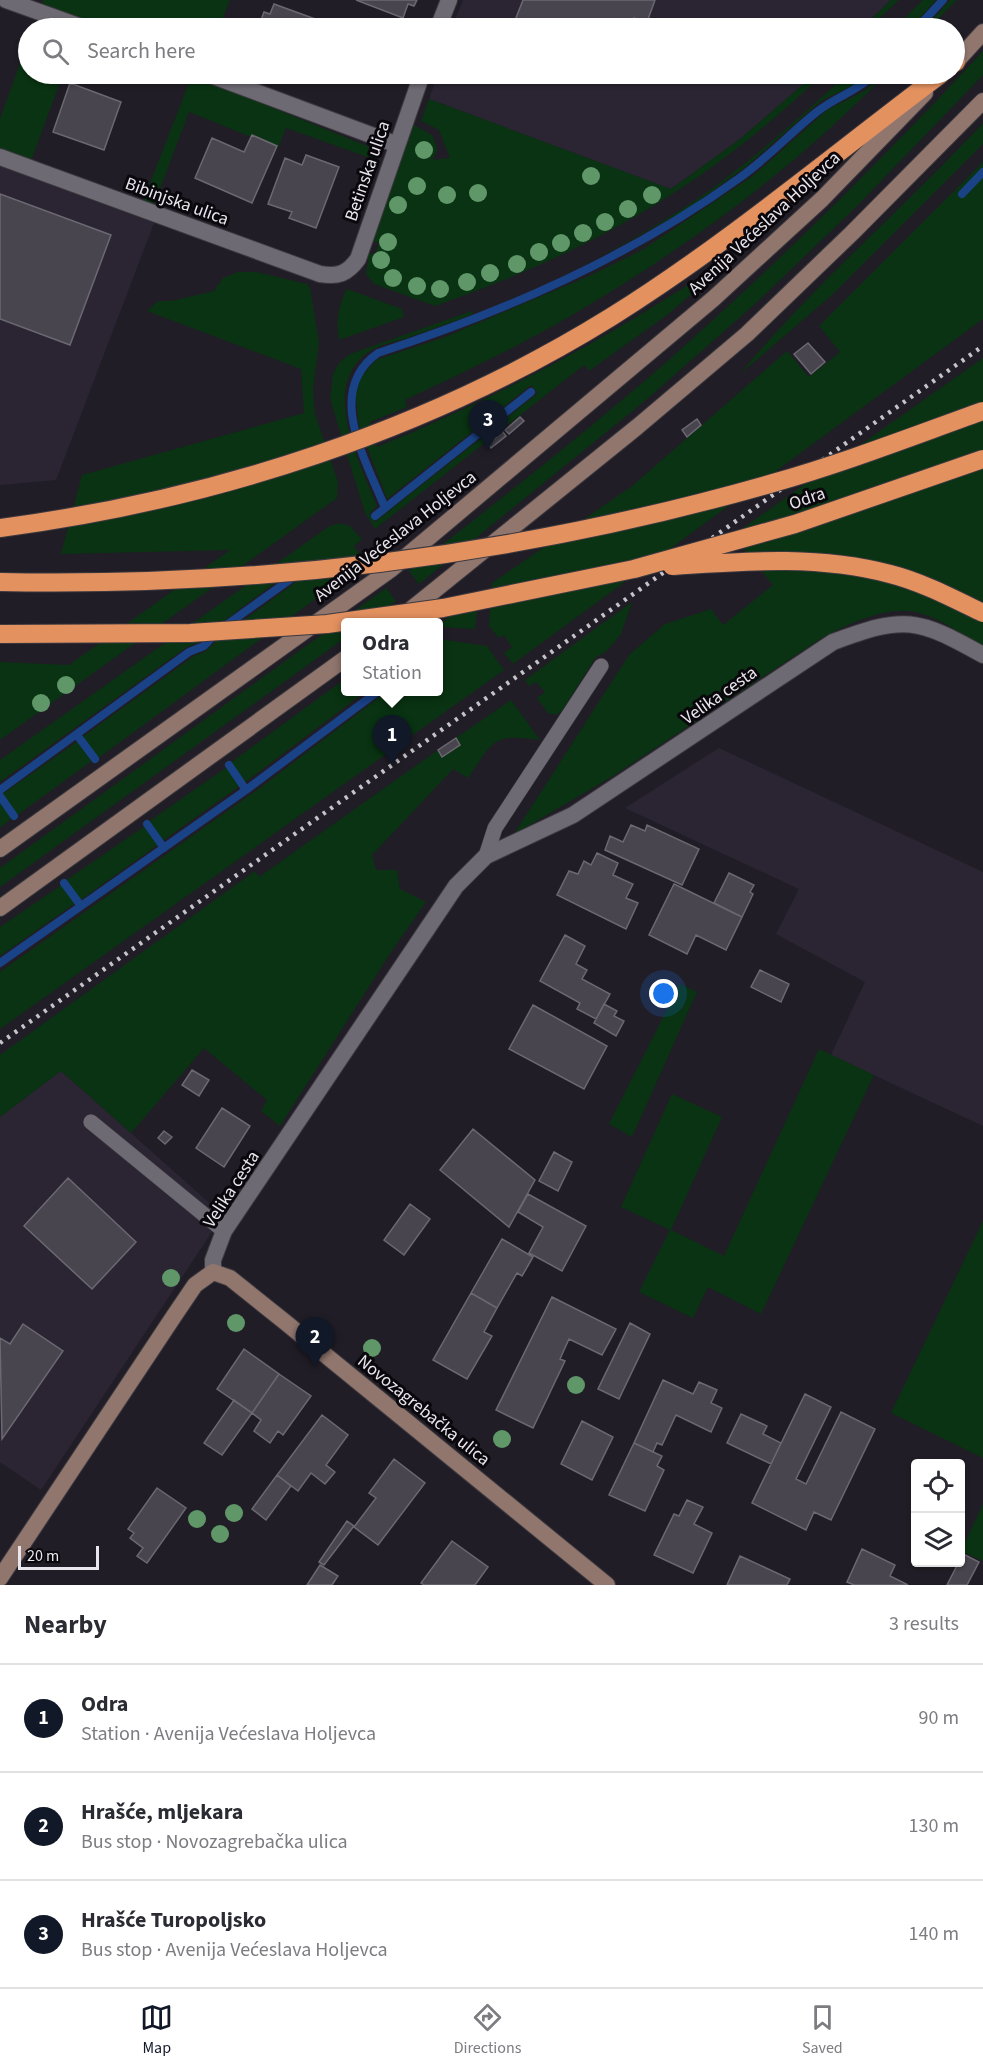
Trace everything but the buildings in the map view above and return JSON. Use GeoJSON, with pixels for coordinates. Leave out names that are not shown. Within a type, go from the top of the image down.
{"type":"FeatureCollection","features":[{"type":"Feature","properties":{"kind":"highway"},"geometry":{"type":"LineString","coordinates":[[0,528],[151,503],[235,481],[380,432],[509,374],[609,318],[688,266],[928,84]]}},
{"type":"Feature","properties":{"kind":"highway","name":"Odra"},"geometry":{"type":"LineString","coordinates":[[0,582],[185,581],[394,561],[515,543],[699,503],[774,483],[983,411]]}},
{"type":"Feature","properties":{"kind":"highway","name":"Odra"},"geometry":{"type":"LineString","coordinates":[[370,618],[443,608],[634,569],[795,524],[983,459]]}},
{"type":"Feature","properties":{"kind":"highway"},"geometry":{"type":"LineString","coordinates":[[634,569],[763,560],[829,562],[892,574],[983,613]]}},
{"type":"Feature","properties":{"kind":"highway","name":"Odra"},"geometry":{"type":"LineString","coordinates":[[0,634],[190,633],[341,622]]}},
{"type":"Feature","properties":{"kind":"main road","name":"Avenija Većeslava Holjevca"},"geometry":{"type":"LineString","coordinates":[[965,51],[983,32]]}},
{"type":"Feature","properties":{"kind":"main road","name":"Avenija Većeslava Holjevca"},"geometry":{"type":"LineString","coordinates":[[0,849],[390,570],[713,299],[822,199],[934,84]]}},
{"type":"Feature","properties":{"kind":"main road"},"geometry":{"type":"LineString","coordinates":[[399,618],[638,427],[747,334],[852,233],[983,101]]}},
{"type":"Feature","properties":{"kind":"main road"},"geometry":{"type":"LineString","coordinates":[[0,908],[341,661]]}},
{"type":"Feature","properties":{"kind":"main road"},"geometry":{"type":"LineString","coordinates":[[0,1578],[195,1285],[213,1272]]}},
{"type":"Feature","properties":{"kind":"main road","name":"Novozagrebačka ulica"},"geometry":{"type":"LineString","coordinates":[[213,1272],[230,1278],[607,1585]]}},
{"type":"Feature","properties":{"kind":"street"},"geometry":{"type":"LineString","coordinates":[[6,0],[56,18]]}},
{"type":"Feature","properties":{"kind":"street"},"geometry":{"type":"LineString","coordinates":[[442,18],[448,0]]}},
{"type":"Feature","properties":{"kind":"street"},"geometry":{"type":"LineString","coordinates":[[235,84],[395,144]]}},
{"type":"Feature","properties":{"kind":"street","name":"Betinska ulica"},"geometry":{"type":"LineString","coordinates":[[340,275],[350,271],[358,259],[395,144],[418,84]]}},
{"type":"Feature","properties":{"kind":"street","name":"Bibinjska ulica"},"geometry":{"type":"LineString","coordinates":[[0,157],[320,274],[340,275]]}},
{"type":"Feature","properties":{"kind":"street","name":"Velika cesta"},"geometry":{"type":"LineString","coordinates":[[213,1272],[215,1253],[224,1231],[456,886],[486,856],[573,815],[833,642],[881,625],[903,623],[926,626],[983,655]]}},
{"type":"Feature","properties":{"kind":"lane","name":"Velika cesta"},"geometry":{"type":"LineString","coordinates":[[486,856],[495,828],[601,666]]}},
{"type":"Feature","properties":{"kind":"lane"},"geometry":{"type":"LineString","coordinates":[[91,1122],[224,1231]]}},
{"type":"Feature","properties":{"kind":"shaded area"},"geometry":{"type":"Polygon","coordinates":[[[463,0],[891,0],[872,18],[456,18],[463,0]]]}},
{"type":"Feature","properties":{"kind":"shaded area"},"geometry":{"type":"Polygon","coordinates":[[[434,84],[803,84],[740,139],[671,189],[429,99],[434,84]]]}},
{"type":"Feature","properties":{"kind":"shaded area"},"geometry":{"type":"Polygon","coordinates":[[[0,166],[154,223],[56,480],[0,485],[0,166]]]}},
{"type":"Feature","properties":{"kind":"shaded area"},"geometry":{"type":"Polygon","coordinates":[[[719,748],[983,872],[983,1126],[831,1055],[865,982],[776,934],[799,889],[625,808],[719,748]]]}},
{"type":"Feature","properties":{"kind":"shaded area"},"geometry":{"type":"Polygon","coordinates":[[[61,1071],[223,1215],[41,1490],[0,1462],[0,1117],[61,1071]]]}},
{"type":"Feature","properties":{"kind":"green space"},"geometry":{"type":"Polygon","coordinates":[[[43,0],[230,0],[223,18],[80,18],[42,5],[43,0]]]}},
{"type":"Feature","properties":{"kind":"green space"},"geometry":{"type":"Polygon","coordinates":[[[891,0],[899,0],[880,18],[872,18],[891,0]]]}},
{"type":"Feature","properties":{"kind":"green space"},"geometry":{"type":"Polygon","coordinates":[[[923,0],[936,0],[920,18],[904,18],[923,0]]]}},
{"type":"Feature","properties":{"kind":"green space"},"geometry":{"type":"Polygon","coordinates":[[[950,0],[957,0],[939,18],[934,18],[950,0]]]}},
{"type":"Feature","properties":{"kind":"green space"},"geometry":{"type":"Polygon","coordinates":[[[983,51],[983,75],[856,207],[756,303],[646,400],[419,584],[409,571],[587,430],[690,341],[840,199],[952,84],[965,84],[965,70],[983,51]]]}},
{"type":"Feature","properties":{"kind":"green space"},"geometry":{"type":"Polygon","coordinates":[[[18,69],[18,84],[59,84],[31,161],[0,148],[0,119],[18,69]]]}},
{"type":"Feature","properties":{"kind":"green space"},"geometry":{"type":"Polygon","coordinates":[[[188,84],[214,84],[367,146],[376,153],[376,160],[286,128],[278,148],[189,112],[154,205],[143,201],[188,84]]]}},
{"type":"Feature","properties":{"kind":"green space"},"geometry":{"type":"Polygon","coordinates":[[[803,84],[812,84],[734,151],[689,183],[594,239],[544,263],[435,306],[374,284],[366,274],[369,253],[375,254],[379,243],[373,241],[414,125],[433,136],[437,149],[433,160],[450,158],[439,130],[421,121],[429,99],[671,189],[740,139],[803,84]]]}},
{"type":"Feature","properties":{"kind":"green space"},"geometry":{"type":"Polygon","coordinates":[[[836,84],[856,84],[821,101],[747,166],[686,210],[595,259],[687,206],[729,176],[836,84]]]}},
{"type":"Feature","properties":{"kind":"green space"},"geometry":{"type":"Polygon","coordinates":[[[872,84],[876,84],[851,109],[776,174],[697,235],[656,263],[552,327],[405,400],[407,407],[370,422],[377,447],[465,408],[551,365],[635,318],[716,267],[721,269],[667,315],[589,371],[584,365],[375,529],[365,513],[330,399],[333,374],[339,363],[350,354],[472,311],[473,314],[378,347],[370,351],[355,366],[347,384],[345,404],[354,447],[377,506],[369,514],[375,522],[538,393],[531,385],[387,499],[359,426],[356,397],[360,378],[376,360],[445,337],[589,276],[642,250],[754,175],[827,110],[866,90],[872,84]]]}},
{"type":"Feature","properties":{"kind":"green space"},"geometry":{"type":"Polygon","coordinates":[[[983,123],[983,144],[833,294],[739,375],[797,310],[983,123]]]}},
{"type":"Feature","properties":{"kind":"green space"},"geometry":{"type":"Polygon","coordinates":[[[983,162],[983,319],[513,664],[504,653],[512,647],[504,635],[499,638],[489,626],[492,583],[632,486],[787,351],[809,377],[840,352],[819,326],[983,162]]]}},
{"type":"Feature","properties":{"kind":"green space"},"geometry":{"type":"Polygon","coordinates":[[[238,272],[256,272],[307,284],[310,288],[319,342],[313,390],[315,414],[338,482],[337,498],[0,740],[0,662],[69,665],[230,550],[61,554],[82,475],[304,413],[301,369],[147,311],[158,301],[171,301],[214,291],[223,278],[238,272]]]}},
{"type":"Feature","properties":{"kind":"green space"},"geometry":{"type":"Polygon","coordinates":[[[347,289],[402,309],[404,317],[339,340],[338,314],[347,289]]]}},
{"type":"Feature","properties":{"kind":"green space"},"geometry":{"type":"Polygon","coordinates":[[[983,358],[983,646],[937,620],[918,613],[897,611],[862,619],[820,639],[613,776],[514,834],[629,655],[665,624],[711,609],[723,625],[773,585],[733,535],[983,358]]]}},
{"type":"Feature","properties":{"kind":"green space"},"geometry":{"type":"Polygon","coordinates":[[[338,523],[350,526],[362,539],[354,546],[366,562],[97,759],[81,738],[194,656],[206,651],[217,640],[304,576],[294,569],[210,631],[200,642],[187,647],[0,782],[0,760],[328,527],[338,523]]]}},
{"type":"Feature","properties":{"kind":"green space"},"geometry":{"type":"Polygon","coordinates":[[[386,588],[396,601],[373,618],[345,618],[386,588]]]}},
{"type":"Feature","properties":{"kind":"green space"},"geometry":{"type":"Polygon","coordinates":[[[479,593],[475,629],[443,627],[443,622],[479,593]]]}},
{"type":"Feature","properties":{"kind":"green space"},"geometry":{"type":"Polygon","coordinates":[[[632,602],[621,634],[607,651],[595,658],[562,711],[555,715],[548,713],[537,698],[545,692],[536,682],[529,686],[525,680],[632,602]]]}},
{"type":"Feature","properties":{"kind":"green space"},"geometry":{"type":"Polygon","coordinates":[[[341,621],[341,641],[0,887],[0,868],[341,621]]]}},
{"type":"Feature","properties":{"kind":"green space"},"geometry":{"type":"Polygon","coordinates":[[[443,640],[487,646],[504,670],[0,1029],[0,972],[260,788],[381,696],[443,696],[443,640]]]}},
{"type":"Feature","properties":{"kind":"green space"},"geometry":{"type":"Polygon","coordinates":[[[341,682],[341,696],[360,696],[244,783],[230,763],[341,682]]]}},
{"type":"Feature","properties":{"kind":"green space"},"geometry":{"type":"Polygon","coordinates":[[[511,700],[540,740],[512,738],[495,742],[483,755],[468,778],[453,769],[372,855],[376,870],[397,870],[400,889],[426,902],[391,952],[280,1126],[261,1111],[267,1100],[204,1048],[131,1133],[61,1071],[0,1117],[0,1055],[255,871],[259,877],[438,750],[443,757],[460,745],[456,738],[511,700]]]}},
{"type":"Feature","properties":{"kind":"green space"},"geometry":{"type":"Polygon","coordinates":[[[78,741],[93,760],[16,816],[1,795],[78,741]]]}},
{"type":"Feature","properties":{"kind":"green space"},"geometry":{"type":"Polygon","coordinates":[[[227,767],[241,785],[161,842],[148,822],[227,767]]]}},
{"type":"Feature","properties":{"kind":"green space"},"geometry":{"type":"Polygon","coordinates":[[[0,799],[13,817],[0,828],[0,799]]]}},
{"type":"Feature","properties":{"kind":"green space"},"geometry":{"type":"Polygon","coordinates":[[[145,826],[159,844],[79,901],[65,881],[145,826]]]}},
{"type":"Feature","properties":{"kind":"green space"},"geometry":{"type":"Polygon","coordinates":[[[63,884],[77,902],[0,956],[0,927],[63,884]]]}},
{"type":"Feature","properties":{"kind":"green space"},"geometry":{"type":"Polygon","coordinates":[[[680,984],[697,992],[632,1137],[609,1124],[680,984]]]}},
{"type":"Feature","properties":{"kind":"green space"},"geometry":{"type":"Polygon","coordinates":[[[819,1049],[874,1075],[761,1314],[708,1287],[693,1318],[639,1292],[670,1230],[621,1207],[672,1094],[722,1117],[671,1230],[724,1256],[819,1049]]]}},
{"type":"Feature","properties":{"kind":"green space"},"geometry":{"type":"Polygon","coordinates":[[[983,1221],[983,1458],[891,1413],[983,1221]]]}},
{"type":"Feature","properties":{"kind":"green space"},"geometry":{"type":"Polygon","coordinates":[[[983,1504],[983,1561],[965,1553],[965,1542],[983,1504]]]}},
{"type":"Feature","properties":{"kind":"waterway"},"geometry":{"type":"LineString","coordinates":[[926,18],[943,0]]}},
{"type":"Feature","properties":{"kind":"waterway"},"geometry":{"type":"LineString","coordinates":[[385,508],[360,448],[351,406],[354,386],[362,369],[378,353],[473,319],[610,258],[653,234],[738,179],[818,111],[863,84]]}},
{"type":"Feature","properties":{"kind":"waterway"},"geometry":{"type":"LineString","coordinates":[[962,194],[983,172]]}},
{"type":"Feature","properties":{"kind":"waterway"},"geometry":{"type":"LineString","coordinates":[[375,516],[531,392]]}},
{"type":"Feature","properties":{"kind":"waterway"},"geometry":{"type":"LineString","coordinates":[[225,626],[295,576]]}},
{"type":"Feature","properties":{"kind":"waterway"},"geometry":{"type":"LineString","coordinates":[[0,790],[189,652],[204,646],[215,634]]}},
{"type":"Feature","properties":{"kind":"waterway"},"geometry":{"type":"LineString","coordinates":[[0,963],[246,790],[372,696]]}},
{"type":"Feature","properties":{"kind":"waterway"},"geometry":{"type":"LineString","coordinates":[[77,735],[95,759]]}},
{"type":"Feature","properties":{"kind":"waterway"},"geometry":{"type":"LineString","coordinates":[[229,765],[246,790]]}},
{"type":"Feature","properties":{"kind":"waterway"},"geometry":{"type":"LineString","coordinates":[[0,796],[14,816]]}},
{"type":"Feature","properties":{"kind":"waterway"},"geometry":{"type":"LineString","coordinates":[[147,824],[164,848]]}},
{"type":"Feature","properties":{"kind":"waterway"},"geometry":{"type":"LineString","coordinates":[[64,883],[81,906]]}},
{"type":"Feature","properties":{"kind":"railway"},"geometry":{"type":"LineString","coordinates":[[0,1043],[983,346]]}},
{"type":"Feature","properties":{"kind":"place","name":"Hrašće Turopoljsko"},"geometry":{"type":"Point","coordinates":[488,450]}},
{"type":"Feature","properties":{"kind":"place","name":"Odra"},"geometry":{"type":"Point","coordinates":[392,765]}},
{"type":"Feature","properties":{"kind":"place","name":"Hrašće, mljekara"},"geometry":{"type":"Point","coordinates":[315,1367]}}]}
